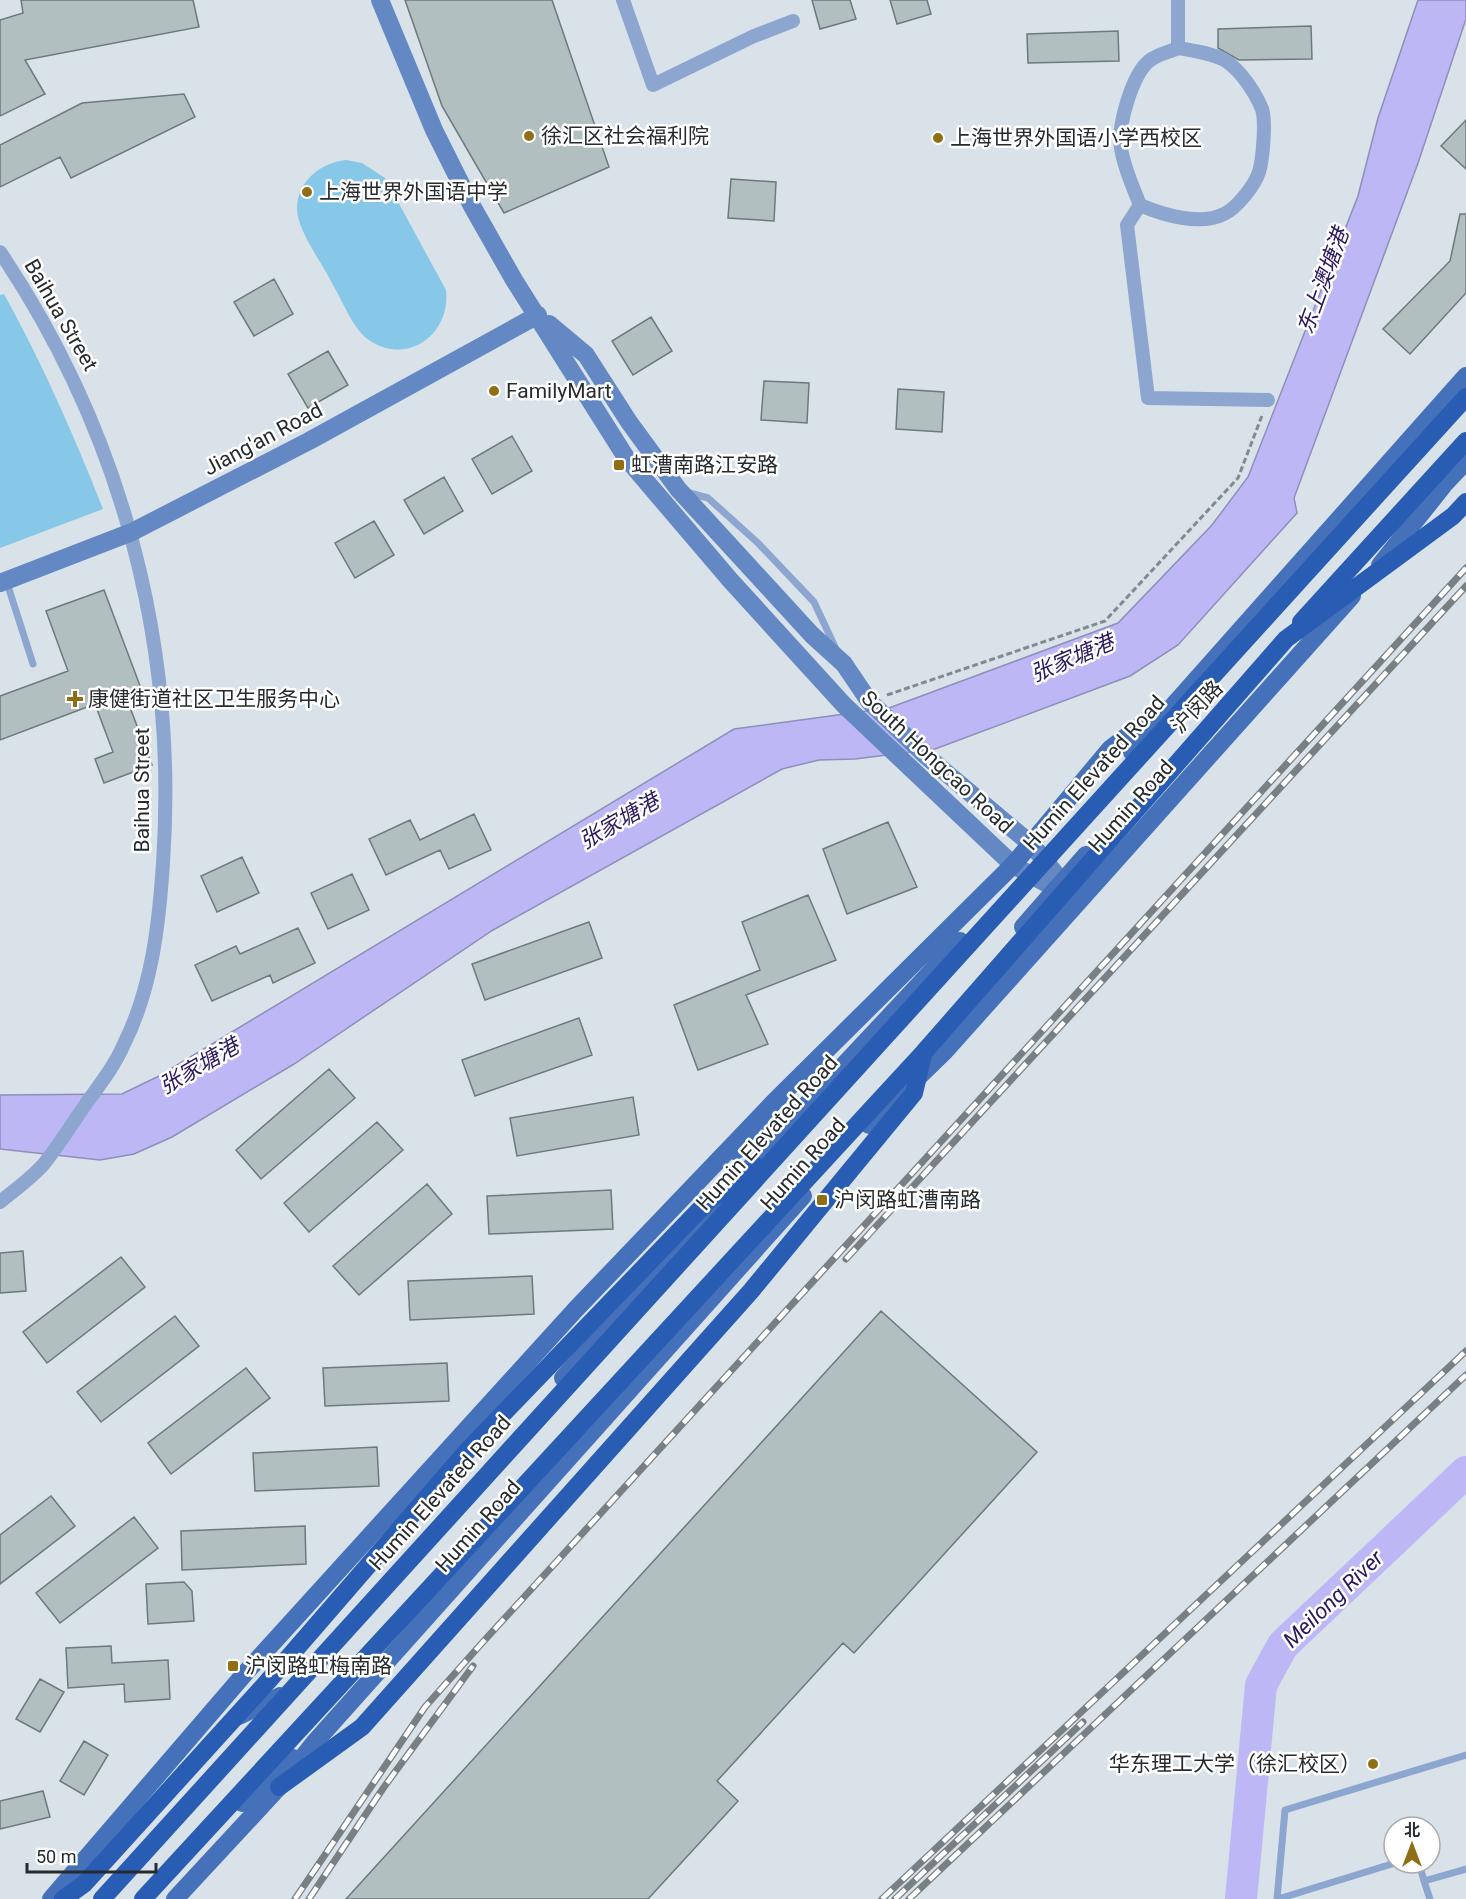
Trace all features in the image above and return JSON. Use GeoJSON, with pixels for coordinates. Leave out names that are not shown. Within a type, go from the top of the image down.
{"type":"FeatureCollection","features":[{"type":"Feature","properties":{"kind":"highway","name":"Humin Elevated Road"},"geometry":{"type":"LineString","coordinates":[[102,1899],[1466,398]]}},
{"type":"Feature","properties":{"kind":"highway"},"geometry":{"type":"LineString","coordinates":[[143,1899],[924,1052],[1286,639],[1466,441]]}},
{"type":"Feature","properties":{"kind":"highway"},"geometry":{"type":"LineString","coordinates":[[1286,639],[1462,507]]}},
{"type":"Feature","properties":{"kind":"highway"},"geometry":{"type":"LineString","coordinates":[[279,1786],[362,1727],[751,1291],[914,1093],[924,1052]]}},
{"type":"Feature","properties":{"kind":"highway"},"geometry":{"type":"LineString","coordinates":[[63,1899],[86,1894],[468,1450],[708,1201],[782,1151]]}},
{"type":"Feature","properties":{"kind":"main road","name":"South Hongcao Road"},"geometry":{"type":"LineString","coordinates":[[380,0],[439,140],[514,280],[627,459],[724,572],[844,705],[1019,869],[1058,885],[1077,901]]}},
{"type":"Feature","properties":{"kind":"main road","name":"South Hongcao Road"},"geometry":{"type":"LineString","coordinates":[[538,315],[586,355],[629,423],[678,489],[774,594],[844,664],[869,701],[925,754],[1037,850],[1058,885]]}},
{"type":"Feature","properties":{"kind":"main road","name":"Jiang'an Road"},"geometry":{"type":"LineString","coordinates":[[3,582],[132,532],[309,441],[538,315]]}},
{"type":"Feature","properties":{"kind":"main road","name":"Humin Road"},"geometry":{"type":"LineString","coordinates":[[86,1894],[280,1696],[798,1114],[1037,850],[1110,749],[1184,693],[1466,376]]}},
{"type":"Feature","properties":{"kind":"main road","name":"Humin Road"},"geometry":{"type":"LineString","coordinates":[[175,1899],[279,1786],[314,1743],[883,1109],[945,1052],[1077,901],[1393,550],[1443,486],[1466,461]]}},
{"type":"Feature","properties":{"kind":"main road","name":"沪闵路"},"geometry":{"type":"LineString","coordinates":[[883,1109],[929,1040],[1058,885],[1392,534],[1443,486]]}},
{"type":"Feature","properties":{"kind":"main road","name":"Humin Road"},"geometry":{"type":"LineString","coordinates":[[51,1899],[247,1671],[576,1309],[774,1102],[915,965],[1019,869]]}},
{"type":"Feature","properties":{"kind":"main road","name":"Humin Road"},"geometry":{"type":"LineString","coordinates":[[844,1065],[915,965]]}},
{"type":"Feature","properties":{"kind":"main road"},"geometry":{"type":"LineString","coordinates":[[718,1160],[798,1114]]}},
{"type":"Feature","properties":{"kind":"main road"},"geometry":{"type":"LineString","coordinates":[[238,1716],[280,1696]]}},
{"type":"Feature","properties":{"kind":"main road"},"geometry":{"type":"LineString","coordinates":[[143,1899],[274,1772],[314,1743]]}},
{"type":"Feature","properties":{"kind":"street"},"geometry":{"type":"LineString","coordinates":[[623,0],[653,85],[754,36],[793,21]]}},
{"type":"Feature","properties":{"kind":"street"},"geometry":{"type":"LineString","coordinates":[[1178,0],[1178,48]]}},
{"type":"Feature","properties":{"kind":"street"},"geometry":{"type":"LineString","coordinates":[[1178,48],[1206,53],[1227,62],[1245,80],[1263,110],[1263,143],[1258,174],[1243,197],[1224,214],[1198,218],[1166,217],[1140,205],[1120,146],[1124,114],[1132,87],[1148,62],[1178,48]]}},
{"type":"Feature","properties":{"kind":"street"},"geometry":{"type":"LineString","coordinates":[[1140,205],[1127,225],[1148,398],[1268,400]]}},
{"type":"Feature","properties":{"kind":"street","name":"Baihua Street"},"geometry":{"type":"LineString","coordinates":[[0,252],[44,321],[75,379],[132,532],[152,631],[162,699],[166,826],[157,931],[148,976],[129,1034],[108,1073],[44,1164],[0,1202]]}},
{"type":"Feature","properties":{"kind":"lane"},"geometry":{"type":"LineString","coordinates":[[3,582],[33,664]]}},
{"type":"Feature","properties":{"kind":"lane"},"geometry":{"type":"LineString","coordinates":[[1382,1867],[1278,1899],[1285,1810],[1466,1755]]}},
{"type":"Feature","properties":{"kind":"lane"},"geometry":{"type":"LineString","coordinates":[[1424,1881],[1466,1869]]}},
{"type":"Feature","properties":{"kind":"lane"},"geometry":{"type":"LineString","coordinates":[[1422,1875],[1430,1899]]}},
{"type":"Feature","properties":{"kind":"path"},"geometry":{"type":"LineString","coordinates":[[869,701],[1105,621],[1238,478],[1268,400]]}},
{"type":"Feature","properties":{"kind":"shaded area"},"geometry":{"type":"Polygon","coordinates":[[[346,160],[362,163],[385,178],[446,290],[446,305],[442,319],[435,331],[414,347],[387,348],[372,342],[359,331],[300,224],[297,212],[298,200],[307,181],[324,167],[346,160]]]}},
{"type":"Feature","properties":{"kind":"shaded area"},"geometry":{"type":"Polygon","coordinates":[[[4,294],[57,400],[103,509],[0,548],[0,295],[4,294]]]}},
{"type":"Feature","properties":{"kind":"water","name":"张家塘港"},"geometry":{"type":"Polygon","coordinates":[[[1418,0],[1466,0],[1466,19],[1418,163],[1294,498],[1297,513],[1178,645],[1130,676],[935,749],[855,759],[819,760],[782,769],[493,930],[294,1064],[172,1137],[134,1154],[100,1160],[0,1149],[0,1095],[122,1094],[159,1076],[734,729],[889,708],[1118,623],[1212,525],[1248,477],[1358,196],[1378,118],[1418,0]]]}},
{"type":"Feature","properties":{"kind":"building"},"geometry":{"type":"Polygon","coordinates":[[[21,0],[193,0],[199,27],[25,60],[45,94],[0,116],[0,20],[23,13],[21,0]]]}},
{"type":"Feature","properties":{"kind":"building","name":"徐汇区社会福利院"},"geometry":{"type":"Polygon","coordinates":[[[405,0],[552,0],[609,167],[504,213],[442,106],[405,0]]]}},
{"type":"Feature","properties":{"kind":"building"},"geometry":{"type":"Polygon","coordinates":[[[812,0],[850,0],[856,19],[820,29],[812,0]]]}},
{"type":"Feature","properties":{"kind":"building"},"geometry":{"type":"Polygon","coordinates":[[[890,0],[927,0],[931,14],[897,24],[890,0]]]}},
{"type":"Feature","properties":{"kind":"building"},"geometry":{"type":"Polygon","coordinates":[[[1311,26],[1312,59],[1239,60],[1218,48],[1218,29],[1311,26]]]}},
{"type":"Feature","properties":{"kind":"building"},"geometry":{"type":"Polygon","coordinates":[[[1118,31],[1119,61],[1028,63],[1027,34],[1118,31]]]}},
{"type":"Feature","properties":{"kind":"building"},"geometry":{"type":"Polygon","coordinates":[[[184,94],[195,117],[71,178],[60,157],[0,187],[0,145],[82,103],[184,94]]]}},
{"type":"Feature","properties":{"kind":"building"},"geometry":{"type":"Polygon","coordinates":[[[1466,120],[1466,169],[1441,146],[1466,120]]]}},
{"type":"Feature","properties":{"kind":"building"},"geometry":{"type":"Polygon","coordinates":[[[731,179],[776,182],[774,221],[728,218],[731,179]]]}},
{"type":"Feature","properties":{"kind":"building"},"geometry":{"type":"Polygon","coordinates":[[[1460,214],[1466,214],[1466,293],[1410,354],[1383,329],[1450,261],[1460,214]]]}},
{"type":"Feature","properties":{"kind":"building"},"geometry":{"type":"Polygon","coordinates":[[[274,279],[293,314],[254,336],[234,302],[274,279]]]}},
{"type":"Feature","properties":{"kind":"building"},"geometry":{"type":"Polygon","coordinates":[[[651,317],[672,351],[633,375],[612,341],[651,317]]]}},
{"type":"Feature","properties":{"kind":"building"},"geometry":{"type":"Polygon","coordinates":[[[328,351],[348,385],[308,408],[288,374],[328,351]]]}},
{"type":"Feature","properties":{"kind":"building"},"geometry":{"type":"Polygon","coordinates":[[[764,381],[809,383],[807,423],[761,420],[764,381]]]}},
{"type":"Feature","properties":{"kind":"building"},"geometry":{"type":"Polygon","coordinates":[[[898,389],[944,392],[942,432],[896,429],[898,389]]]}},
{"type":"Feature","properties":{"kind":"building"},"geometry":{"type":"Polygon","coordinates":[[[512,436],[532,471],[492,494],[472,459],[512,436]]]}},
{"type":"Feature","properties":{"kind":"building"},"geometry":{"type":"Polygon","coordinates":[[[444,477],[463,511],[424,534],[404,500],[444,477]]]}},
{"type":"Feature","properties":{"kind":"building"},"geometry":{"type":"Polygon","coordinates":[[[374,521],[394,555],[355,578],[335,543],[374,521]]]}},
{"type":"Feature","properties":{"kind":"building"},"geometry":{"type":"Polygon","coordinates":[[[104,590],[142,691],[126,697],[152,765],[104,783],[95,759],[113,752],[95,704],[0,740],[0,696],[68,671],[46,611],[104,590]]]}},
{"type":"Feature","properties":{"kind":"building"},"geometry":{"type":"Polygon","coordinates":[[[474,814],[491,850],[449,869],[440,850],[386,875],[369,839],[410,820],[420,840],[474,814]]]}},
{"type":"Feature","properties":{"kind":"building"},"geometry":{"type":"Polygon","coordinates":[[[888,822],[917,887],[847,914],[823,849],[888,822]]]}},
{"type":"Feature","properties":{"kind":"building"},"geometry":{"type":"Polygon","coordinates":[[[242,857],[259,893],[217,912],[201,876],[242,857]]]}},
{"type":"Feature","properties":{"kind":"building"},"geometry":{"type":"Polygon","coordinates":[[[352,874],[369,910],[328,929],[311,893],[352,874]]]}},
{"type":"Feature","properties":{"kind":"building"},"geometry":{"type":"Polygon","coordinates":[[[808,895],[836,960],[746,995],[768,1044],[698,1070],[674,1005],[760,970],[742,922],[808,895]]]}},
{"type":"Feature","properties":{"kind":"building"},"geometry":{"type":"Polygon","coordinates":[[[589,922],[602,958],[485,1000],[472,964],[589,922]]]}},
{"type":"Feature","properties":{"kind":"building"},"geometry":{"type":"Polygon","coordinates":[[[298,928],[315,963],[273,983],[270,975],[212,1001],[195,965],[236,946],[240,954],[298,928]]]}},
{"type":"Feature","properties":{"kind":"building"},"geometry":{"type":"Polygon","coordinates":[[[579,1018],[592,1055],[475,1096],[462,1060],[579,1018]]]}},
{"type":"Feature","properties":{"kind":"building"},"geometry":{"type":"Polygon","coordinates":[[[329,1069],[355,1098],[261,1179],[236,1150],[329,1069]]]}},
{"type":"Feature","properties":{"kind":"building"},"geometry":{"type":"Polygon","coordinates":[[[633,1097],[639,1135],[517,1156],[510,1118],[633,1097]]]}},
{"type":"Feature","properties":{"kind":"building"},"geometry":{"type":"Polygon","coordinates":[[[377,1122],[403,1150],[309,1232],[284,1203],[377,1122]]]}},
{"type":"Feature","properties":{"kind":"building"},"geometry":{"type":"Polygon","coordinates":[[[427,1184],[452,1214],[359,1295],[333,1266],[427,1184]]]}},
{"type":"Feature","properties":{"kind":"building"},"geometry":{"type":"Polygon","coordinates":[[[611,1190],[613,1229],[489,1234],[487,1196],[611,1190]]]}},
{"type":"Feature","properties":{"kind":"building"},"geometry":{"type":"Polygon","coordinates":[[[23,1251],[26,1291],[0,1293],[0,1253],[23,1251]]]}},
{"type":"Feature","properties":{"kind":"building"},"geometry":{"type":"Polygon","coordinates":[[[121,1257],[145,1287],[47,1363],[23,1332],[121,1257]]]}},
{"type":"Feature","properties":{"kind":"building"},"geometry":{"type":"Polygon","coordinates":[[[532,1276],[534,1314],[410,1320],[408,1281],[532,1276]]]}},
{"type":"Feature","properties":{"kind":"building"},"geometry":{"type":"Polygon","coordinates":[[[881,1311],[1037,1452],[854,1653],[843,1643],[717,1781],[738,1801],[648,1899],[346,1899],[881,1311]]]}},
{"type":"Feature","properties":{"kind":"building"},"geometry":{"type":"Polygon","coordinates":[[[175,1316],[199,1346],[101,1422],[77,1392],[175,1316]]]}},
{"type":"Feature","properties":{"kind":"building"},"geometry":{"type":"Polygon","coordinates":[[[447,1363],[449,1401],[325,1406],[323,1368],[447,1363]]]}},
{"type":"Feature","properties":{"kind":"building"},"geometry":{"type":"Polygon","coordinates":[[[246,1368],[270,1398],[171,1474],[148,1443],[246,1368]]]}},
{"type":"Feature","properties":{"kind":"building"},"geometry":{"type":"Polygon","coordinates":[[[377,1447],[379,1486],[255,1491],[253,1453],[377,1447]]]}},
{"type":"Feature","properties":{"kind":"building"},"geometry":{"type":"Polygon","coordinates":[[[51,1496],[75,1526],[0,1584],[0,1535],[51,1496]]]}},
{"type":"Feature","properties":{"kind":"building"},"geometry":{"type":"Polygon","coordinates":[[[134,1517],[158,1548],[60,1623],[36,1593],[134,1517]]]}},
{"type":"Feature","properties":{"kind":"building"},"geometry":{"type":"Polygon","coordinates":[[[305,1526],[306,1564],[182,1570],[181,1531],[305,1526]]]}},
{"type":"Feature","properties":{"kind":"building"},"geometry":{"type":"Polygon","coordinates":[[[184,1582],[192,1591],[194,1621],[148,1624],[146,1584],[184,1582]]]}},
{"type":"Feature","properties":{"kind":"building"},"geometry":{"type":"Polygon","coordinates":[[[111,1646],[112,1663],[168,1660],[170,1699],[125,1702],[124,1684],[68,1688],[66,1648],[111,1646]]]}},
{"type":"Feature","properties":{"kind":"building"},"geometry":{"type":"Polygon","coordinates":[[[40,1679],[64,1692],[40,1732],[16,1719],[40,1679]]]}},
{"type":"Feature","properties":{"kind":"building"},"geometry":{"type":"Polygon","coordinates":[[[84,1741],[108,1755],[84,1795],[60,1781],[84,1741]]]}},
{"type":"Feature","properties":{"kind":"building"},"geometry":{"type":"Polygon","coordinates":[[[43,1791],[50,1817],[0,1829],[0,1801],[43,1791]]]}},
{"type":"Feature","properties":{"kind":"waterway","name":"Meilong River"},"geometry":{"type":"LineString","coordinates":[[1241,1899],[1261,1685],[1283,1645],[1466,1472]]}},
{"type":"Feature","properties":{"kind":"railway"},"geometry":{"type":"LineString","coordinates":[[295,1899],[425,1707],[1466,568]]}},
{"type":"Feature","properties":{"kind":"railway"},"geometry":{"type":"LineString","coordinates":[[846,1259],[1466,586]]}},
{"type":"Feature","properties":{"kind":"railway"},"geometry":{"type":"LineString","coordinates":[[882,1899],[1466,1351]]}},
{"type":"Feature","properties":{"kind":"railway"},"geometry":{"type":"LineString","coordinates":[[909,1899],[1466,1375]]}},
{"type":"Feature","properties":{"kind":"railway"},"geometry":{"type":"LineString","coordinates":[[309,1899],[384,1787],[473,1666]]}},
{"type":"Feature","properties":{"kind":"railway"},"geometry":{"type":"LineString","coordinates":[[895,1899],[1083,1722]]}},
{"type":"Feature","properties":{"kind":"place","name":"徐汇区社会福利院"},"geometry":{"type":"Point","coordinates":[529,136]}},
{"type":"Feature","properties":{"kind":"place","name":"上海世界外国语小学西校区"},"geometry":{"type":"Point","coordinates":[938,138]}},
{"type":"Feature","properties":{"kind":"place","name":"上海世界外国语中学"},"geometry":{"type":"Point","coordinates":[307,192]}},
{"type":"Feature","properties":{"kind":"place","name":"FamilyMart"},"geometry":{"type":"Point","coordinates":[494,391]}},
{"type":"Feature","properties":{"kind":"place","name":"虹漕南路江安路"},"geometry":{"type":"Point","coordinates":[619,465]}},
{"type":"Feature","properties":{"kind":"place","name":"康健街道社区卫生服务中心"},"geometry":{"type":"Point","coordinates":[75,699]}},
{"type":"Feature","properties":{"kind":"place","name":"沪闵路虹漕南路"},"geometry":{"type":"Point","coordinates":[822,1200]}},
{"type":"Feature","properties":{"kind":"place","name":"沪闵路虹梅南路"},"geometry":{"type":"Point","coordinates":[233,1666]}},
{"type":"Feature","properties":{"kind":"place","name":"华东理工大学（徐汇校区）"},"geometry":{"type":"Point","coordinates":[1373,1764]}},
{"type":"Feature","properties":{"kind":"water label","name":"东上澳塘港"},"geometry":{"type":"Point","coordinates":[1323,281]}}]}
